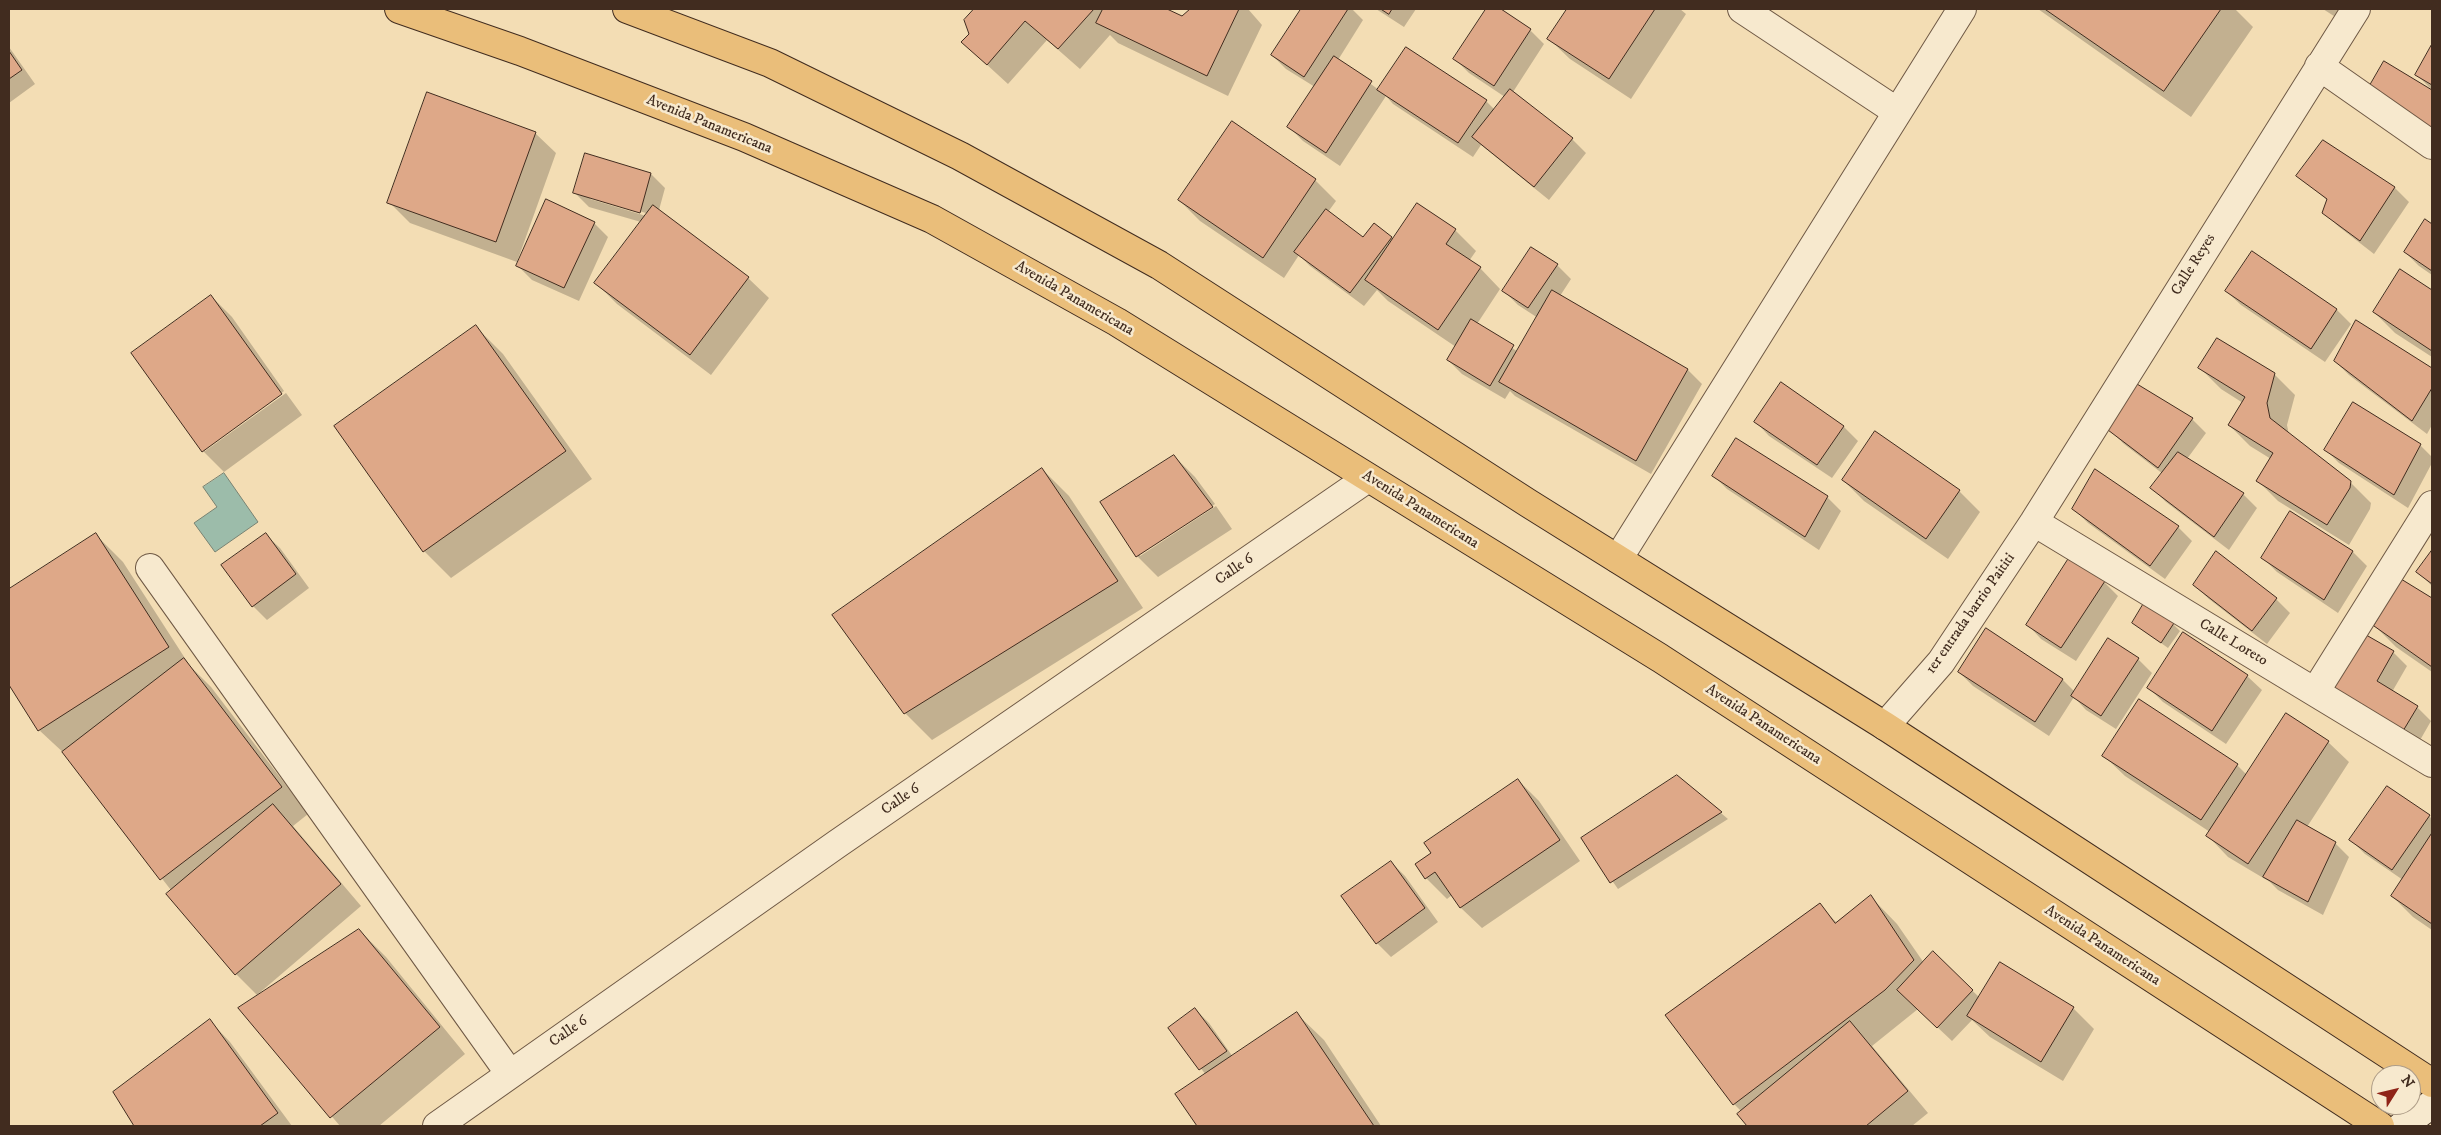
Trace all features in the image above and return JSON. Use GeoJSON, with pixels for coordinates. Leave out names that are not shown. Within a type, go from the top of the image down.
{"type":"FeatureCollection","features":[{"type":"Feature","properties":{"kind":"highway","name":"Avenida Panamericana"},"geometry":{"type":"LineString","coordinates":[[399,9],[520,52],[744,137],[932,219],[1117,322],[1660,658],[2380,1126]]}},
{"type":"Feature","properties":{"kind":"highway"},"geometry":{"type":"LineString","coordinates":[[627,9],[770,63],[960,156],[1159,265],[1618,559],[1885,726],[2432,1083]]}},
{"type":"Feature","properties":{"kind":"street"},"geometry":{"type":"LineString","coordinates":[[1742,9],[1896,111]]}},
{"type":"Feature","properties":{"kind":"street"},"geometry":{"type":"LineString","coordinates":[[1618,559],[1896,111],[1962,9]]}},
{"type":"Feature","properties":{"kind":"street","name":"Calle Reyes"},"geometry":{"type":"LineString","coordinates":[[2034,522],[2318,66],[2356,9]]}},
{"type":"Feature","properties":{"kind":"street"},"geometry":{"type":"LineString","coordinates":[[2318,66],[2432,145]]}},
{"type":"Feature","properties":{"kind":"street","name":"Calle 6"},"geometry":{"type":"LineString","coordinates":[[437,1126],[837,844],[1368,478]]}},
{"type":"Feature","properties":{"kind":"street"},"geometry":{"type":"LineString","coordinates":[[2315,692],[2432,505]]}},
{"type":"Feature","properties":{"kind":"street","name":"Calle Loreto"},"geometry":{"type":"LineString","coordinates":[[2034,522],[2432,762]]}},
{"type":"Feature","properties":{"kind":"street","name":"1er entrada barrio Paititi"},"geometry":{"type":"LineString","coordinates":[[1885,726],[1941,662],[2034,522]]}},
{"type":"Feature","properties":{"kind":"street"},"geometry":{"type":"LineString","coordinates":[[150,568],[510,1074]]}},
{"type":"Feature","properties":{"kind":"street"},"geometry":{"type":"LineString","coordinates":[[2402,1126],[2432,1104]]}},
{"type":"Feature","properties":{"kind":"shaded area"},"geometry":{"type":"Polygon","coordinates":[[[224,473],[258,522],[215,552],[194,523],[217,507],[203,487],[224,473]]]}},
{"type":"Feature","properties":{"kind":"building"},"geometry":{"type":"Polygon","coordinates":[[[974,9],[1094,9],[1058,49],[1025,21],[987,65],[961,42],[969,34],[964,20],[974,9]]]}},
{"type":"Feature","properties":{"kind":"building"},"geometry":{"type":"Polygon","coordinates":[[[1103,9],[1167,9],[1182,16],[1190,9],[1239,9],[1207,76],[1096,23],[1103,9]]]}},
{"type":"Feature","properties":{"kind":"building"},"geometry":{"type":"Polygon","coordinates":[[[1301,9],[1348,9],[1304,77],[1271,55],[1301,9]]]}},
{"type":"Feature","properties":{"kind":"building"},"geometry":{"type":"Polygon","coordinates":[[[1381,9],[1392,9],[1389,14],[1381,9]]]}},
{"type":"Feature","properties":{"kind":"building"},"geometry":{"type":"Polygon","coordinates":[[[1486,9],[1501,9],[1531,29],[1494,86],[1453,59],[1486,9]]]}},
{"type":"Feature","properties":{"kind":"building"},"geometry":{"type":"Polygon","coordinates":[[[1567,9],[1655,9],[1609,79],[1547,39],[1567,9]]]}},
{"type":"Feature","properties":{"kind":"building"},"geometry":{"type":"Polygon","coordinates":[[[2045,9],[2221,9],[2164,91],[2045,9]]]}},
{"type":"Feature","properties":{"kind":"building"},"geometry":{"type":"Polygon","coordinates":[[[2432,44],[2432,85],[2415,75],[2432,44]]]}},
{"type":"Feature","properties":{"kind":"building"},"geometry":{"type":"Polygon","coordinates":[[[1406,47],[1487,100],[1458,143],[1377,90],[1406,47]]]}},
{"type":"Feature","properties":{"kind":"building"},"geometry":{"type":"Polygon","coordinates":[[[9,51],[22,70],[9,79],[9,51]]]}},
{"type":"Feature","properties":{"kind":"building"},"geometry":{"type":"Polygon","coordinates":[[[1334,56],[1372,81],[1326,153],[1287,127],[1334,56]]]}},
{"type":"Feature","properties":{"kind":"building"},"geometry":{"type":"Polygon","coordinates":[[[2384,61],[2432,90],[2432,134],[2365,94],[2384,61]]]}},
{"type":"Feature","properties":{"kind":"building"},"geometry":{"type":"Polygon","coordinates":[[[1510,89],[1573,138],[1534,187],[1472,137],[1510,89]]]}},
{"type":"Feature","properties":{"kind":"building"},"geometry":{"type":"Polygon","coordinates":[[[427,92],[536,132],[496,242],[387,203],[427,92]]]}},
{"type":"Feature","properties":{"kind":"building"},"geometry":{"type":"Polygon","coordinates":[[[1232,121],[1316,179],[1263,258],[1178,200],[1232,121]]]}},
{"type":"Feature","properties":{"kind":"building"},"geometry":{"type":"Polygon","coordinates":[[[2323,140],[2395,187],[2360,241],[2322,213],[2327,199],[2296,176],[2323,140]]]}},
{"type":"Feature","properties":{"kind":"building"},"geometry":{"type":"Polygon","coordinates":[[[585,153],[651,173],[640,213],[573,193],[585,153]]]}},
{"type":"Feature","properties":{"kind":"building"},"geometry":{"type":"Polygon","coordinates":[[[546,199],[595,222],[564,288],[516,266],[546,199]]]}},
{"type":"Feature","properties":{"kind":"building"},"geometry":{"type":"Polygon","coordinates":[[[1417,203],[1456,229],[1446,244],[1481,267],[1438,330],[1365,280],[1417,203]]]}},
{"type":"Feature","properties":{"kind":"building"},"geometry":{"type":"Polygon","coordinates":[[[653,205],[749,277],[690,355],[594,283],[653,205]]]}},
{"type":"Feature","properties":{"kind":"building"},"geometry":{"type":"Polygon","coordinates":[[[1326,209],[1363,237],[1374,223],[1392,237],[1350,293],[1294,252],[1326,209]]]}},
{"type":"Feature","properties":{"kind":"building"},"geometry":{"type":"Polygon","coordinates":[[[2425,219],[2432,224],[2432,271],[2404,252],[2425,219]]]}},
{"type":"Feature","properties":{"kind":"building"},"geometry":{"type":"Polygon","coordinates":[[[1531,247],[1558,264],[1528,308],[1502,291],[1531,247]]]}},
{"type":"Feature","properties":{"kind":"building"},"geometry":{"type":"Polygon","coordinates":[[[2252,251],[2337,309],[2311,349],[2225,291],[2252,251]]]}},
{"type":"Feature","properties":{"kind":"building"},"geometry":{"type":"Polygon","coordinates":[[[2400,269],[2432,290],[2432,351],[2373,312],[2400,269]]]}},
{"type":"Feature","properties":{"kind":"building"},"geometry":{"type":"Polygon","coordinates":[[[1552,290],[1688,369],[1636,461],[1499,382],[1552,290]]]}},
{"type":"Feature","properties":{"kind":"building"},"geometry":{"type":"Polygon","coordinates":[[[211,295],[282,394],[202,452],[131,353],[211,295]]]}},
{"type":"Feature","properties":{"kind":"building"},"geometry":{"type":"Polygon","coordinates":[[[1471,319],[1514,345],[1490,386],[1447,360],[1471,319]]]}},
{"type":"Feature","properties":{"kind":"building"},"geometry":{"type":"Polygon","coordinates":[[[2356,320],[2432,368],[2432,388],[2412,421],[2334,361],[2356,320]]]}},
{"type":"Feature","properties":{"kind":"building"},"geometry":{"type":"Polygon","coordinates":[[[476,325],[566,451],[423,552],[334,426],[476,325]]]}},
{"type":"Feature","properties":{"kind":"building"},"geometry":{"type":"Polygon","coordinates":[[[2217,338],[2275,373],[2267,403],[2270,418],[2351,481],[2350,488],[2327,525],[2256,481],[2273,453],[2228,425],[2245,397],[2198,368],[2217,338]]]}},
{"type":"Feature","properties":{"kind":"building"},"geometry":{"type":"Polygon","coordinates":[[[1781,382],[1844,426],[1817,465],[1754,422],[1781,382]]]}},
{"type":"Feature","properties":{"kind":"building"},"geometry":{"type":"Polygon","coordinates":[[[2137,384],[2193,418],[2158,468],[2108,430],[2137,384]]]}},
{"type":"Feature","properties":{"kind":"building"},"geometry":{"type":"Polygon","coordinates":[[[2353,402],[2421,444],[2394,495],[2324,450],[2353,402]]]}},
{"type":"Feature","properties":{"kind":"building"},"geometry":{"type":"Polygon","coordinates":[[[1875,431],[1960,490],[1926,539],[1842,480],[1875,431]]]}},
{"type":"Feature","properties":{"kind":"building"},"geometry":{"type":"Polygon","coordinates":[[[1736,438],[1828,496],[1805,537],[1712,476],[1736,438]]]}},
{"type":"Feature","properties":{"kind":"building"},"geometry":{"type":"Polygon","coordinates":[[[2178,452],[2244,493],[2214,537],[2150,488],[2178,452]]]}},
{"type":"Feature","properties":{"kind":"building"},"geometry":{"type":"Polygon","coordinates":[[[1174,455],[1213,507],[1136,557],[1100,502],[1174,455]]]}},
{"type":"Feature","properties":{"kind":"building"},"geometry":{"type":"Polygon","coordinates":[[[1042,468],[1118,581],[904,714],[832,615],[1042,468]]]}},
{"type":"Feature","properties":{"kind":"building"},"geometry":{"type":"Polygon","coordinates":[[[2095,469],[2179,526],[2150,566],[2072,509],[2095,469]]]}},
{"type":"Feature","properties":{"kind":"building"},"geometry":{"type":"Polygon","coordinates":[[[2290,511],[2353,551],[2324,600],[2261,558],[2290,511]]]}},
{"type":"Feature","properties":{"kind":"building"},"geometry":{"type":"Polygon","coordinates":[[[96,533],[169,647],[38,731],[9,685],[9,589],[96,533]]]}},
{"type":"Feature","properties":{"kind":"building"},"geometry":{"type":"Polygon","coordinates":[[[266,533],[296,574],[252,607],[221,565],[266,533]]]}},
{"type":"Feature","properties":{"kind":"building"},"geometry":{"type":"Polygon","coordinates":[[[2432,550],[2432,584],[2416,572],[2432,550]]]}},
{"type":"Feature","properties":{"kind":"building"},"geometry":{"type":"Polygon","coordinates":[[[2216,551],[2277,598],[2252,631],[2193,585],[2216,551]]]}},
{"type":"Feature","properties":{"kind":"building"},"geometry":{"type":"Polygon","coordinates":[[[2069,558],[2105,581],[2061,648],[2026,625],[2069,558]]]}},
{"type":"Feature","properties":{"kind":"building"},"geometry":{"type":"Polygon","coordinates":[[[2401,579],[2432,598],[2432,667],[2374,626],[2401,579]]]}},
{"type":"Feature","properties":{"kind":"building"},"geometry":{"type":"Polygon","coordinates":[[[2144,603],[2174,623],[2161,643],[2132,623],[2144,603]]]}},
{"type":"Feature","properties":{"kind":"building"},"geometry":{"type":"Polygon","coordinates":[[[1986,628],[2063,679],[2035,722],[1958,672],[1986,628]]]}},
{"type":"Feature","properties":{"kind":"building"},"geometry":{"type":"Polygon","coordinates":[[[2183,632],[2248,675],[2212,731],[2147,688],[2183,632]]]}},
{"type":"Feature","properties":{"kind":"building"},"geometry":{"type":"Polygon","coordinates":[[[2361,632],[2394,651],[2377,681],[2418,706],[2400,736],[2326,692],[2361,632]]]}},
{"type":"Feature","properties":{"kind":"building"},"geometry":{"type":"Polygon","coordinates":[[[2108,638],[2139,658],[2101,716],[2071,696],[2108,638]]]}},
{"type":"Feature","properties":{"kind":"building"},"geometry":{"type":"Polygon","coordinates":[[[184,658],[282,787],[160,880],[62,752],[184,658]]]}},
{"type":"Feature","properties":{"kind":"building"},"geometry":{"type":"Polygon","coordinates":[[[2139,699],[2238,764],[2201,820],[2102,756],[2139,699]]]}},
{"type":"Feature","properties":{"kind":"building"},"geometry":{"type":"Polygon","coordinates":[[[2286,713],[2329,741],[2248,864],[2206,836],[2286,713]]]}},
{"type":"Feature","properties":{"kind":"building"},"geometry":{"type":"Polygon","coordinates":[[[1677,775],[1722,812],[1610,883],[1581,838],[1677,775]]]}},
{"type":"Feature","properties":{"kind":"building"},"geometry":{"type":"Polygon","coordinates":[[[1518,779],[1560,840],[1460,908],[1435,872],[1425,879],[1415,864],[1431,853],[1424,843],[1518,779]]]}},
{"type":"Feature","properties":{"kind":"building"},"geometry":{"type":"Polygon","coordinates":[[[2387,786],[2430,815],[2392,870],[2349,840],[2387,786]]]}},
{"type":"Feature","properties":{"kind":"building"},"geometry":{"type":"Polygon","coordinates":[[[273,804],[341,884],[235,975],[166,894],[273,804]]]}},
{"type":"Feature","properties":{"kind":"building"},"geometry":{"type":"Polygon","coordinates":[[[2297,820],[2336,842],[2308,902],[2263,877],[2297,820]]]}},
{"type":"Feature","properties":{"kind":"building"},"geometry":{"type":"Polygon","coordinates":[[[2432,833],[2432,924],[2391,896],[2432,833]]]}},
{"type":"Feature","properties":{"kind":"building"},"geometry":{"type":"Polygon","coordinates":[[[1391,861],[1425,908],[1376,944],[1341,896],[1391,861]]]}},
{"type":"Feature","properties":{"kind":"building"},"geometry":{"type":"Polygon","coordinates":[[[1871,895],[1914,960],[1885,990],[1733,1105],[1665,1015],[1820,903],[1835,923],[1871,895]]]}},
{"type":"Feature","properties":{"kind":"building"},"geometry":{"type":"Polygon","coordinates":[[[359,929],[440,1027],[330,1118],[238,1008],[359,929]]]}},
{"type":"Feature","properties":{"kind":"building"},"geometry":{"type":"Polygon","coordinates":[[[1933,951],[1973,990],[1937,1028],[1897,990],[1933,951]]]}},
{"type":"Feature","properties":{"kind":"building"},"geometry":{"type":"Polygon","coordinates":[[[2000,962],[2074,1007],[2041,1062],[1967,1016],[2000,962]]]}},
{"type":"Feature","properties":{"kind":"building"},"geometry":{"type":"Polygon","coordinates":[[[1195,1008],[1227,1051],[1199,1070],[1168,1028],[1195,1008]]]}},
{"type":"Feature","properties":{"kind":"building"},"geometry":{"type":"Polygon","coordinates":[[[1297,1012],[1374,1126],[1197,1126],[1175,1094],[1297,1012]]]}},
{"type":"Feature","properties":{"kind":"building"},"geometry":{"type":"Polygon","coordinates":[[[210,1019],[278,1113],[260,1126],[134,1126],[113,1092],[210,1019]]]}},
{"type":"Feature","properties":{"kind":"building"},"geometry":{"type":"Polygon","coordinates":[[[1850,1021],[1908,1091],[1866,1126],[1747,1126],[1737,1114],[1850,1021]]]}}]}
